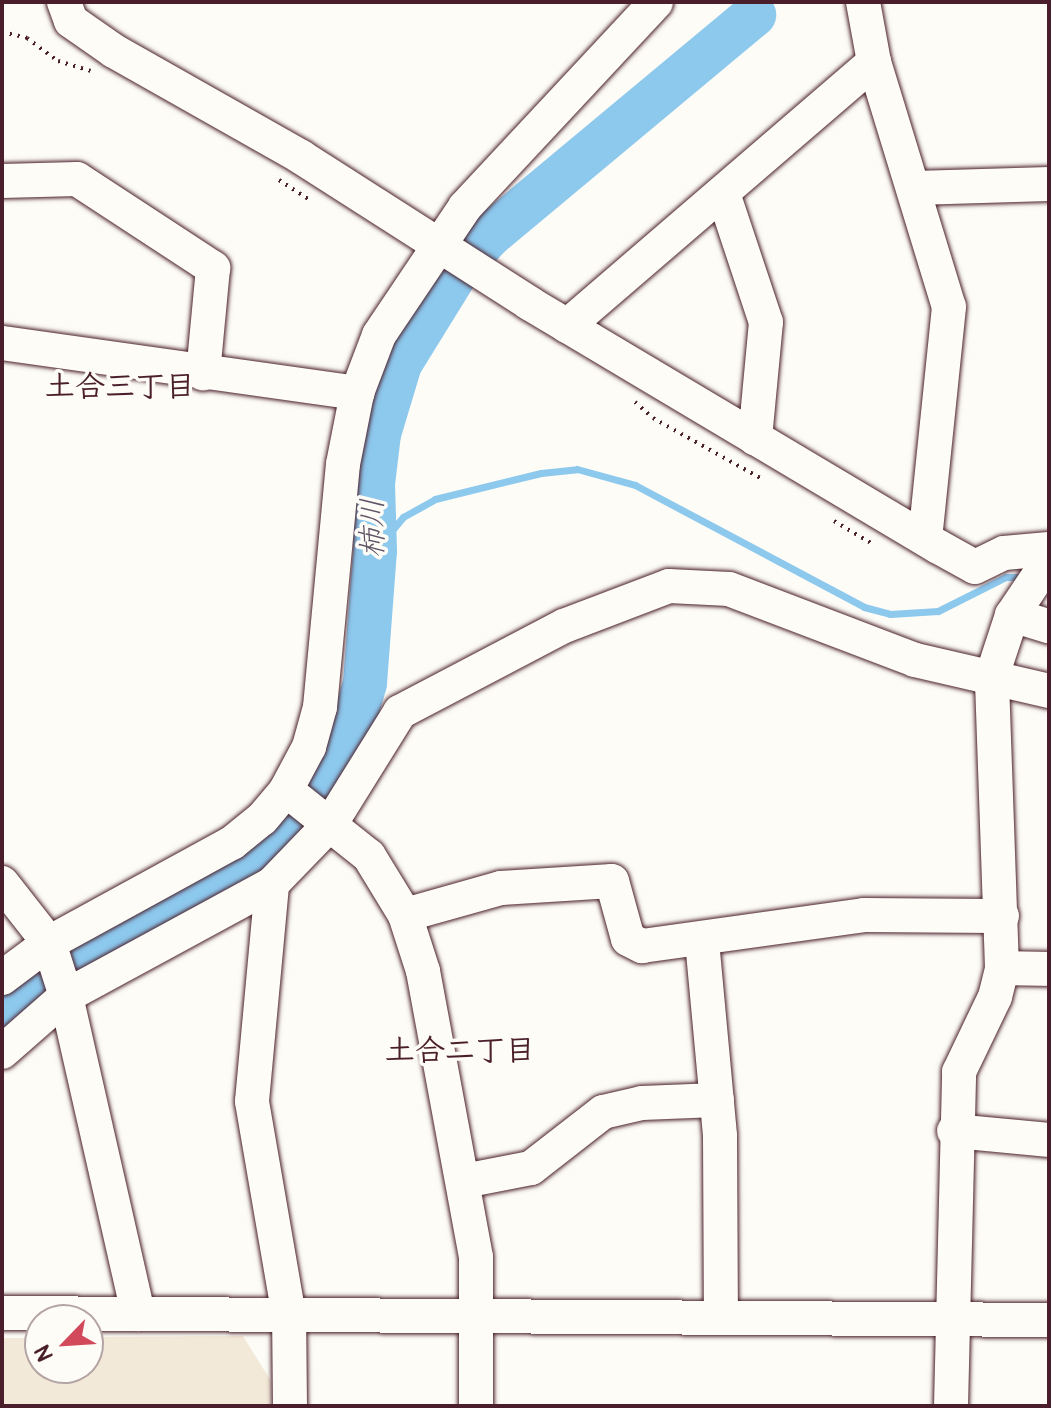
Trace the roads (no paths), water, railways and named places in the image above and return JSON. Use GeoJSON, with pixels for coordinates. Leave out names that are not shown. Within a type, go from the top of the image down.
{"type":"FeatureCollection","features":[{"type":"Feature","properties":{"kind":"street"},"geometry":{"type":"LineString","coordinates":[[64,2],[71,21],[114,51],[301,157],[567,326],[975,567],[1004,553],[1047,559],[1016,608],[992,676],[1002,968],[989,1011],[959,1072],[954,1131],[951,1406]]}},
{"type":"Feature","properties":{"kind":"street"},"geometry":{"type":"LineString","coordinates":[[310,808],[309,747],[320,707],[338,500],[357,393],[379,335],[456,254],[656,2]]}},
{"type":"Feature","properties":{"kind":"street"},"geometry":{"type":"LineString","coordinates":[[863,2],[874,62],[949,307],[925,538]]}},
{"type":"Feature","properties":{"kind":"street"},"geometry":{"type":"LineString","coordinates":[[567,326],[874,62]]}},
{"type":"Feature","properties":{"kind":"street"},"geometry":{"type":"LineString","coordinates":[[2,181],[77,179],[213,268],[203,374]]}},
{"type":"Feature","properties":{"kind":"street"},"geometry":{"type":"LineString","coordinates":[[915,188],[1049,184]]}},
{"type":"Feature","properties":{"kind":"street"},"geometry":{"type":"LineString","coordinates":[[723,193],[766,322],[755,438]]}},
{"type":"Feature","properties":{"kind":"street"},"geometry":{"type":"LineString","coordinates":[[2,343],[203,374],[357,393]]}},
{"type":"Feature","properties":{"kind":"street"},"geometry":{"type":"LineString","coordinates":[[290,1406],[289,1316],[252,1101],[272,884],[310,808],[400,712],[564,626],[669,586],[729,589],[817,619],[881,650],[1049,691]]}},
{"type":"Feature","properties":{"kind":"street"},"geometry":{"type":"LineString","coordinates":[[1016,608],[1049,626]]}},
{"type":"Feature","properties":{"kind":"street"},"geometry":{"type":"LineString","coordinates":[[2,978],[49,943],[232,843],[262,819],[310,808],[360,843],[405,915],[423,971],[476,1257],[476,1406]]}},
{"type":"Feature","properties":{"kind":"street"},"geometry":{"type":"LineString","coordinates":[[405,915],[501,888],[612,881],[628,939],[642,946],[702,941],[791,922],[849,916],[1002,916]]}},
{"type":"Feature","properties":{"kind":"street"},"geometry":{"type":"LineString","coordinates":[[2,883],[49,943],[66,996],[138,1314]]}},
{"type":"Feature","properties":{"kind":"street"},"geometry":{"type":"LineString","coordinates":[[2,1052],[66,996],[272,884]]}},
{"type":"Feature","properties":{"kind":"street"},"geometry":{"type":"LineString","coordinates":[[702,941],[717,1100],[721,1315]]}},
{"type":"Feature","properties":{"kind":"street"},"geometry":{"type":"LineString","coordinates":[[1002,968],[1049,969]]}},
{"type":"Feature","properties":{"kind":"street"},"geometry":{"type":"LineString","coordinates":[[464,1181],[531,1168],[603,1112],[642,1103],[717,1100]]}},
{"type":"Feature","properties":{"kind":"street"},"geometry":{"type":"LineString","coordinates":[[954,1131],[1049,1140]]}},
{"type":"Feature","properties":{"kind":"street"},"geometry":{"type":"LineString","coordinates":[[2,1313],[721,1315],[1049,1320]]}},
{"type":"Feature","properties":{"kind":"waterway","name":"柿川"},"geometry":{"type":"LineString","coordinates":[[2,1019],[43,985],[236,878],[291,833],[320,798],[346,750],[365,683],[375,551],[373,484],[379,434],[400,364],[458,270],[490,235],[754,15]]}},
{"type":"Feature","properties":{"kind":"waterway"},"geometry":{"type":"LineString","coordinates":[[375,551],[403,517],[435,499],[541,473],[577,469],[635,485],[864,607],[890,614],[938,611],[1006,577],[1027,577]]}},
{"type":"Feature","properties":{"kind":"district","name":"土合三丁目"},"geometry":{"type":"Point","coordinates":[120,387]}},
{"type":"Feature","properties":{"kind":"district","name":"土合二丁目"},"geometry":{"type":"Point","coordinates":[460,1051]}}]}
